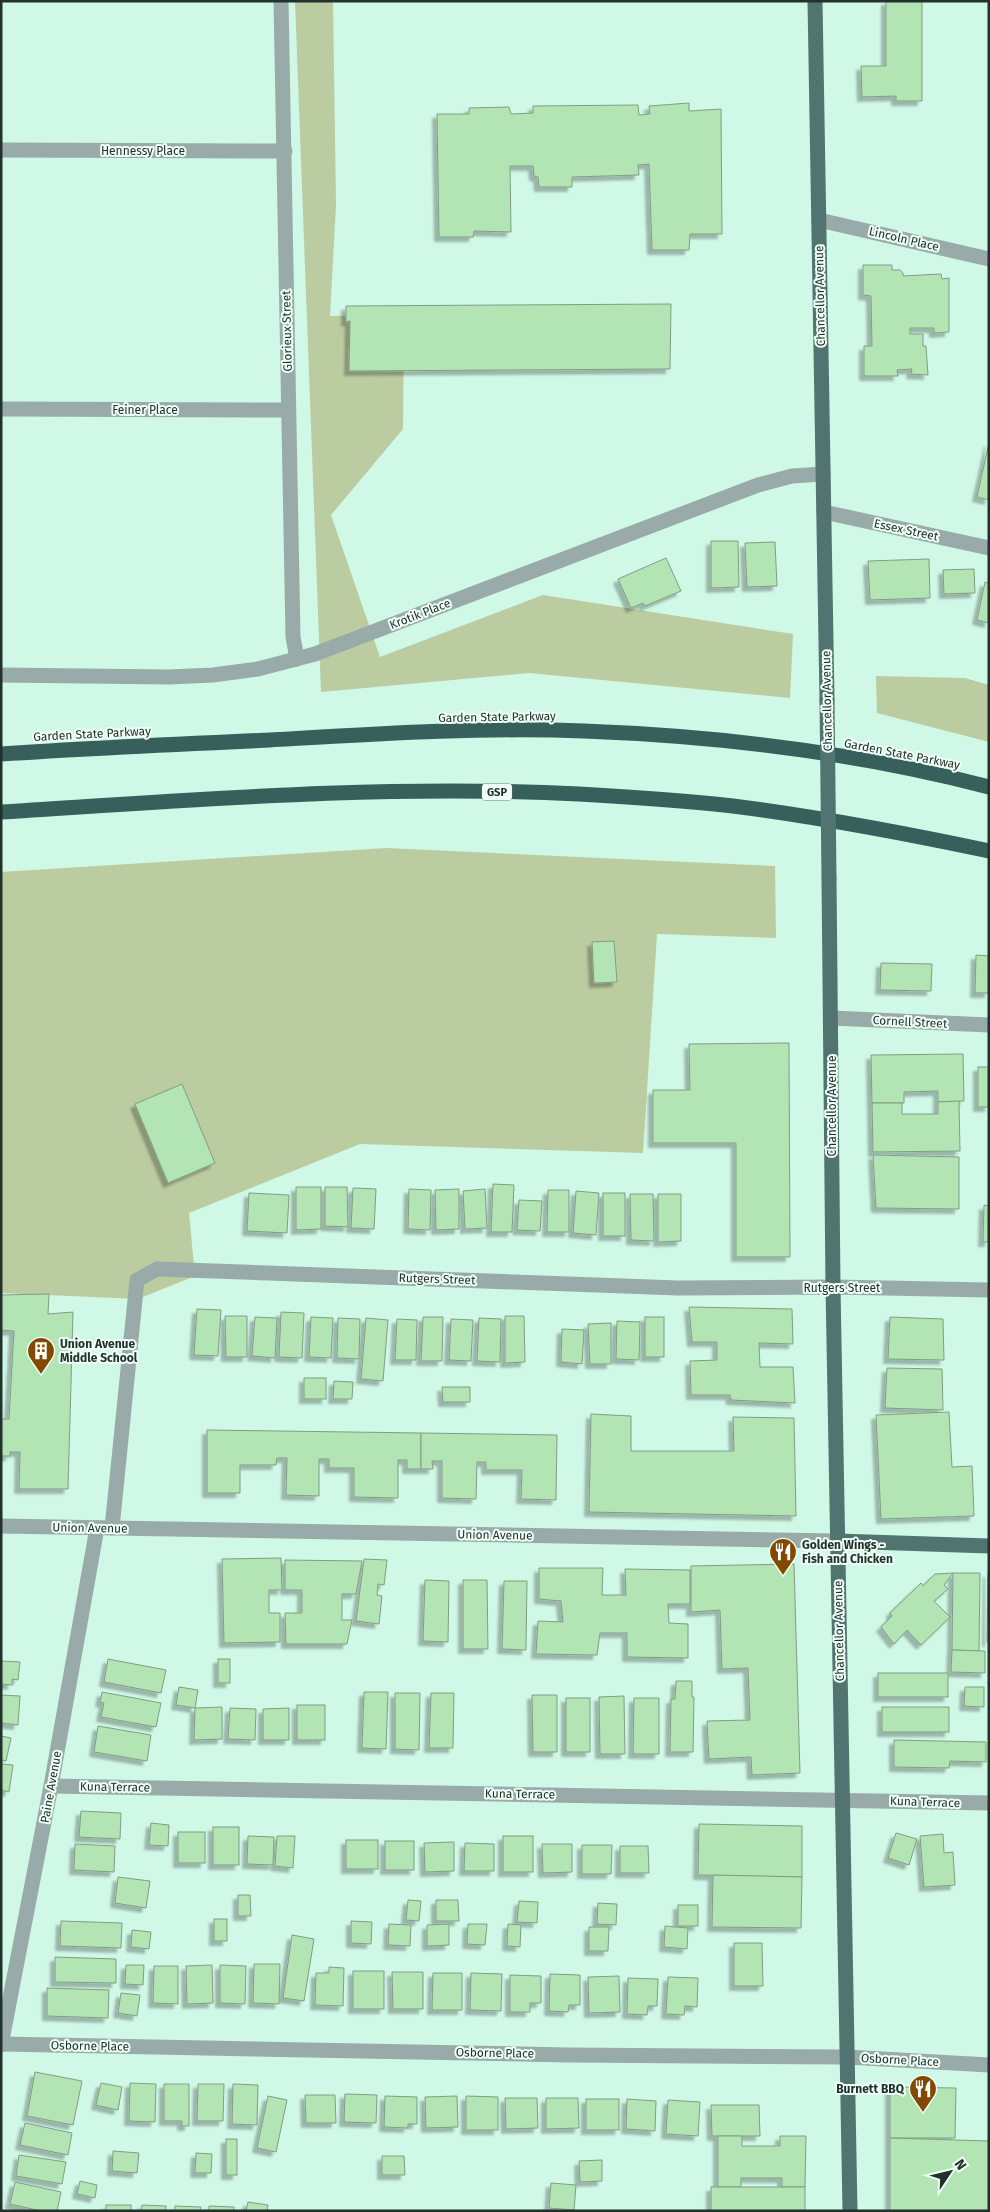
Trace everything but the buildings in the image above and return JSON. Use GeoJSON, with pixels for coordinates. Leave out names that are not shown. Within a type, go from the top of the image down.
{"type":"FeatureCollection","features":[{"type":"Feature","properties":{"kind":"highway","name":"Garden State Parkway"},"geometry":{"type":"LineString","coordinates":[[1,754],[376,735],[511,730],[583,731],[662,736],[812,752],[896,766],[989,786]]}},
{"type":"Feature","properties":{"kind":"highway","name":"GSP"},"geometry":{"type":"LineString","coordinates":[[1,812],[247,797],[336,794],[491,792],[577,794],[732,806],[822,819],[989,851]]}},
{"type":"Feature","properties":{"kind":"main road","name":"Chancellor Avenue"},"geometry":{"type":"LineString","coordinates":[[815,1],[830,878],[833,1287],[850,2211]]}},
{"type":"Feature","properties":{"kind":"main road","name":"Union Avenue"},"geometry":{"type":"LineString","coordinates":[[838,1541],[989,1546]]}},
{"type":"Feature","properties":{"kind":"street","name":"Glorieux Street"},"geometry":{"type":"LineString","coordinates":[[280,1],[285,152],[292,637],[297,659]]}},
{"type":"Feature","properties":{"kind":"street","name":"Hennessy Place"},"geometry":{"type":"LineString","coordinates":[[1,150],[285,152]]}},
{"type":"Feature","properties":{"kind":"street","name":"Lincoln Place"},"geometry":{"type":"LineString","coordinates":[[819,220],[989,259]]}},
{"type":"Feature","properties":{"kind":"street","name":"Feiner Place"},"geometry":{"type":"LineString","coordinates":[[1,409],[288,410]]}},
{"type":"Feature","properties":{"kind":"street","name":"Krotik Place"},"geometry":{"type":"LineString","coordinates":[[1,675],[191,676],[237,673],[297,659],[758,485],[792,476],[823,474]]}},
{"type":"Feature","properties":{"kind":"street","name":"Essex Street"},"geometry":{"type":"LineString","coordinates":[[824,512],[989,548]]}},
{"type":"Feature","properties":{"kind":"street","name":"Cornell Street"},"geometry":{"type":"LineString","coordinates":[[831,1018],[989,1025]]}},
{"type":"Feature","properties":{"kind":"street","name":"Rutgers Street"},"geometry":{"type":"LineString","coordinates":[[104,1528],[137,1280],[157,1269],[668,1287],[833,1287],[989,1290]]}},
{"type":"Feature","properties":{"kind":"street","name":"Union Avenue"},"geometry":{"type":"LineString","coordinates":[[1,1526],[838,1541]]}},
{"type":"Feature","properties":{"kind":"street","name":"Paine Avenue"},"geometry":{"type":"LineString","coordinates":[[1,2044],[104,1528]]}},
{"type":"Feature","properties":{"kind":"street","name":"Kuna Terrace"},"geometry":{"type":"LineString","coordinates":[[51,1786],[989,1804]]}},
{"type":"Feature","properties":{"kind":"street","name":"Osborne Place"},"geometry":{"type":"LineString","coordinates":[[1,2044],[569,2055],[847,2057],[989,2065]]}},
{"type":"Feature","properties":{"kind":"green space"},"geometry":{"type":"Polygon","coordinates":[[[295,1],[333,1],[336,205],[330,316],[404,314],[403,429],[331,515],[380,657],[543,595],[793,634],[790,698],[529,673],[321,692],[295,1]]]}},
{"type":"Feature","properties":{"kind":"green space"},"geometry":{"type":"Polygon","coordinates":[[[876,676],[965,678],[989,685],[989,742],[877,713],[876,676]]]}},
{"type":"Feature","properties":{"kind":"green space"},"geometry":{"type":"Polygon","coordinates":[[[386,848],[775,866],[776,938],[657,934],[643,1153],[360,1144],[189,1213],[195,1276],[138,1299],[1,1293],[1,872],[386,848]]]}},
{"type":"Feature","properties":{"kind":"place","name":"Union Avenue Middle School"},"geometry":{"type":"Point","coordinates":[41,1375]}},
{"type":"Feature","properties":{"kind":"place","name":"Golden Wings - Fish and Chicken"},"geometry":{"type":"Point","coordinates":[783,1576]}},
{"type":"Feature","properties":{"kind":"place","name":"Burnett BBQ"},"geometry":{"type":"Point","coordinates":[923,2113]}}]}
